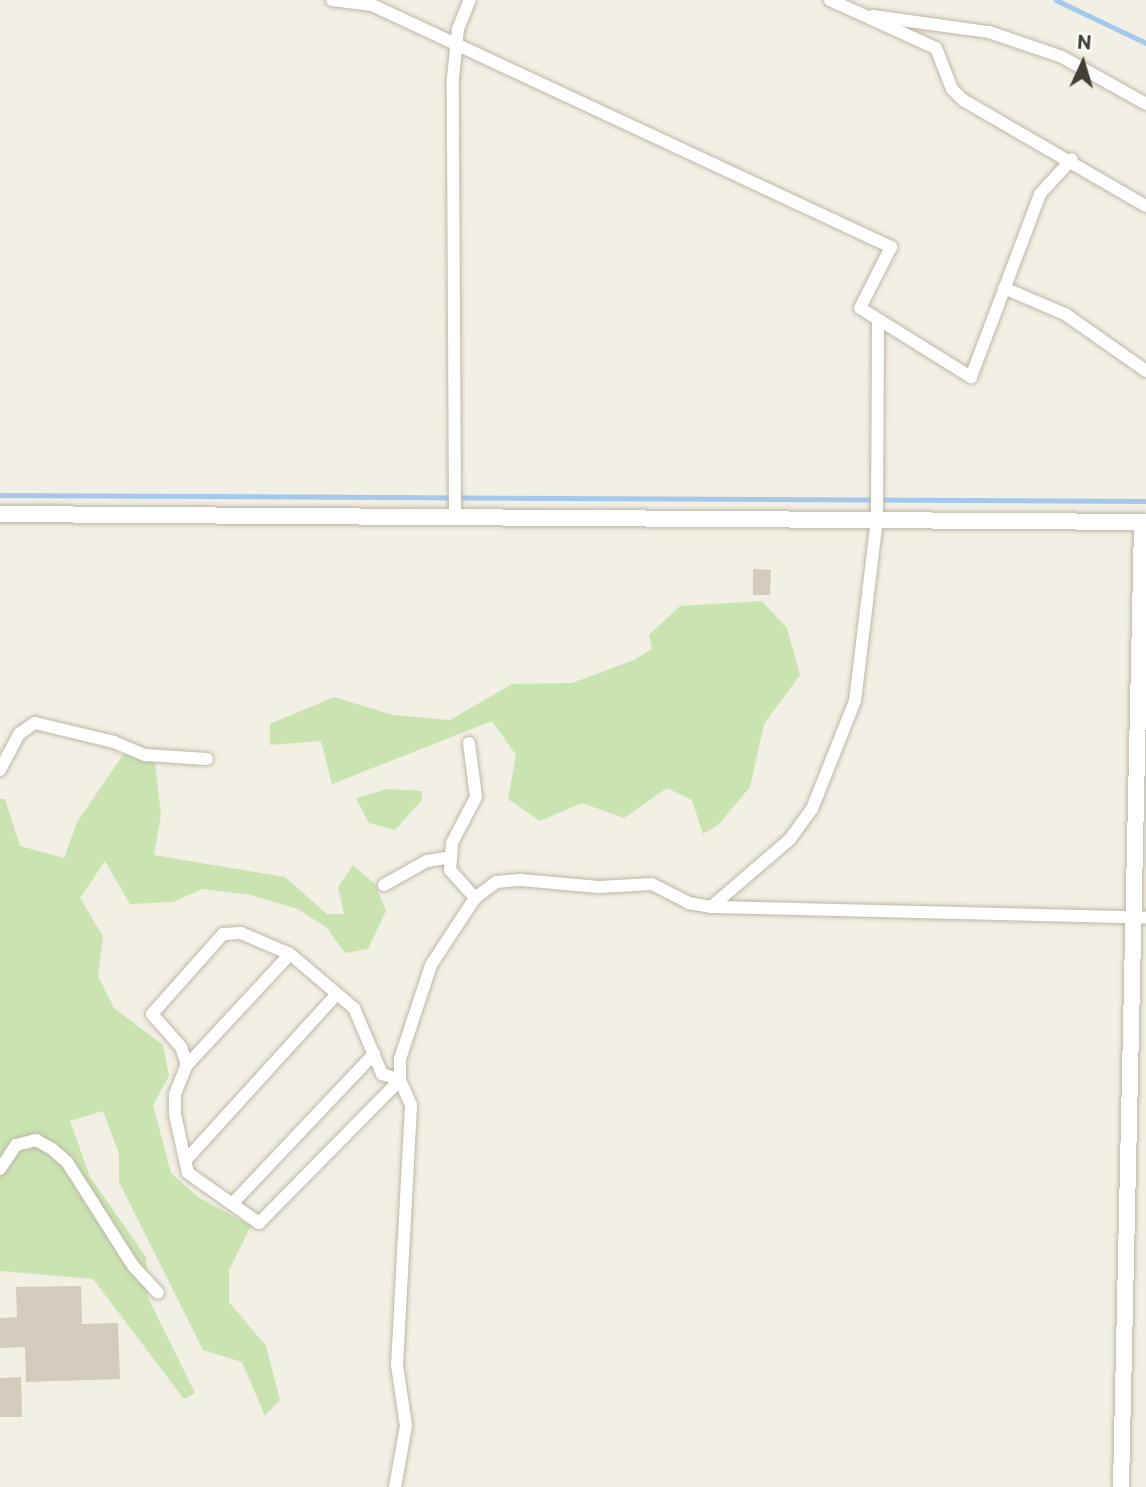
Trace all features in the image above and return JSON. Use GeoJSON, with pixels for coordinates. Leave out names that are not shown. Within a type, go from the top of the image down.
{"type":"FeatureCollection","features":[{"type":"Feature","properties":{"kind":"street"},"geometry":{"type":"LineString","coordinates":[[332,0],[372,5],[891,247],[860,308],[971,377],[1040,194],[1072,159]]}},
{"type":"Feature","properties":{"kind":"street"},"geometry":{"type":"LineString","coordinates":[[455,516],[456,45],[470,0]]}},
{"type":"Feature","properties":{"kind":"street"},"geometry":{"type":"LineString","coordinates":[[830,0],[936,48],[952,89],[962,100],[1072,159],[1146,206]]}},
{"type":"Feature","properties":{"kind":"street"},"geometry":{"type":"LineString","coordinates":[[870,18],[942,22],[989,32],[1062,57],[1146,104]]}},
{"type":"Feature","properties":{"kind":"street"},"geometry":{"type":"LineString","coordinates":[[1004,288],[1065,314],[1146,371]]}},
{"type":"Feature","properties":{"kind":"street"},"geometry":{"type":"LineString","coordinates":[[711,907],[790,839],[832,768],[855,701],[879,488],[878,320]]}},
{"type":"Feature","properties":{"kind":"street"},"geometry":{"type":"LineString","coordinates":[[0,514],[1145,517],[1139,918],[1121,1487]]}},
{"type":"Feature","properties":{"kind":"street"},"geometry":{"type":"LineString","coordinates":[[0,770],[19,734],[35,723],[114,742],[145,755],[207,759]]}},
{"type":"Feature","properties":{"kind":"street"},"geometry":{"type":"LineString","coordinates":[[469,743],[476,797],[452,843],[450,870],[475,898]]}},
{"type":"Feature","properties":{"kind":"street"},"geometry":{"type":"LineString","coordinates":[[384,885],[427,861],[451,857]]}},
{"type":"Feature","properties":{"kind":"street"},"geometry":{"type":"LineString","coordinates":[[395,1487],[406,1426],[397,1365],[411,1105],[400,1080],[400,1059],[431,965],[475,898],[496,882],[521,880],[599,887],[652,884],[711,907],[1139,918]]}},
{"type":"Feature","properties":{"kind":"street"},"geometry":{"type":"LineString","coordinates":[[187,1065],[181,1046],[152,1014],[223,934],[241,933],[290,954],[354,1008],[382,1074],[400,1080]]}},
{"type":"Feature","properties":{"kind":"street"},"geometry":{"type":"LineString","coordinates":[[290,954],[187,1065],[175,1094],[188,1173],[259,1223],[400,1080]]}},
{"type":"Feature","properties":{"kind":"street"},"geometry":{"type":"LineString","coordinates":[[185,1161],[336,995]]}},
{"type":"Feature","properties":{"kind":"street"},"geometry":{"type":"LineString","coordinates":[[232,1204],[374,1054]]}},
{"type":"Feature","properties":{"kind":"street"},"geometry":{"type":"LineString","coordinates":[[0,1169],[16,1145],[36,1140],[52,1149],[68,1163],[134,1267],[158,1293]]}},
{"type":"Feature","properties":{"kind":"green space"},"geometry":{"type":"Polygon","coordinates":[[[762,601],[787,628],[800,675],[764,724],[750,787],[719,824],[703,834],[692,800],[667,788],[624,818],[582,803],[540,821],[508,799],[516,755],[492,721],[332,784],[321,741],[270,745],[270,724],[334,697],[393,715],[450,720],[512,684],[572,683],[634,660],[652,649],[649,635],[680,606],[762,601]]]}},
{"type":"Feature","properties":{"kind":"green space"},"geometry":{"type":"Polygon","coordinates":[[[125,752],[155,762],[161,815],[154,855],[285,877],[327,914],[344,914],[338,887],[353,865],[375,884],[386,911],[368,949],[345,953],[327,928],[298,909],[251,895],[202,889],[173,902],[130,904],[105,861],[80,898],[103,936],[98,976],[114,1008],[163,1045],[169,1076],[153,1105],[171,1173],[198,1197],[251,1226],[229,1270],[229,1302],[266,1346],[280,1400],[265,1416],[242,1362],[203,1350],[119,1182],[119,1154],[103,1111],[70,1121],[90,1177],[146,1257],[148,1298],[195,1393],[184,1399],[93,1279],[0,1271],[0,799],[5,799],[20,846],[64,858],[77,822],[125,752]]]}},
{"type":"Feature","properties":{"kind":"green space"},"geometry":{"type":"Polygon","coordinates":[[[387,789],[422,791],[422,800],[395,830],[369,823],[356,798],[387,789]]]}},
{"type":"Feature","properties":{"kind":"building"},"geometry":{"type":"Polygon","coordinates":[[[753,569],[771,570],[770,595],[753,595],[753,569]]]}},
{"type":"Feature","properties":{"kind":"building"},"geometry":{"type":"Polygon","coordinates":[[[81,1286],[82,1324],[118,1323],[120,1379],[26,1382],[25,1347],[0,1348],[0,1318],[17,1317],[16,1287],[81,1286]]]}},
{"type":"Feature","properties":{"kind":"building"},"geometry":{"type":"Polygon","coordinates":[[[21,1377],[22,1417],[0,1417],[0,1378],[21,1377]]]}},
{"type":"Feature","properties":{"kind":"waterway"},"geometry":{"type":"LineString","coordinates":[[1056,0],[1146,43]]}},
{"type":"Feature","properties":{"kind":"waterway"},"geometry":{"type":"LineString","coordinates":[[0,495],[1146,501]]}}]}
